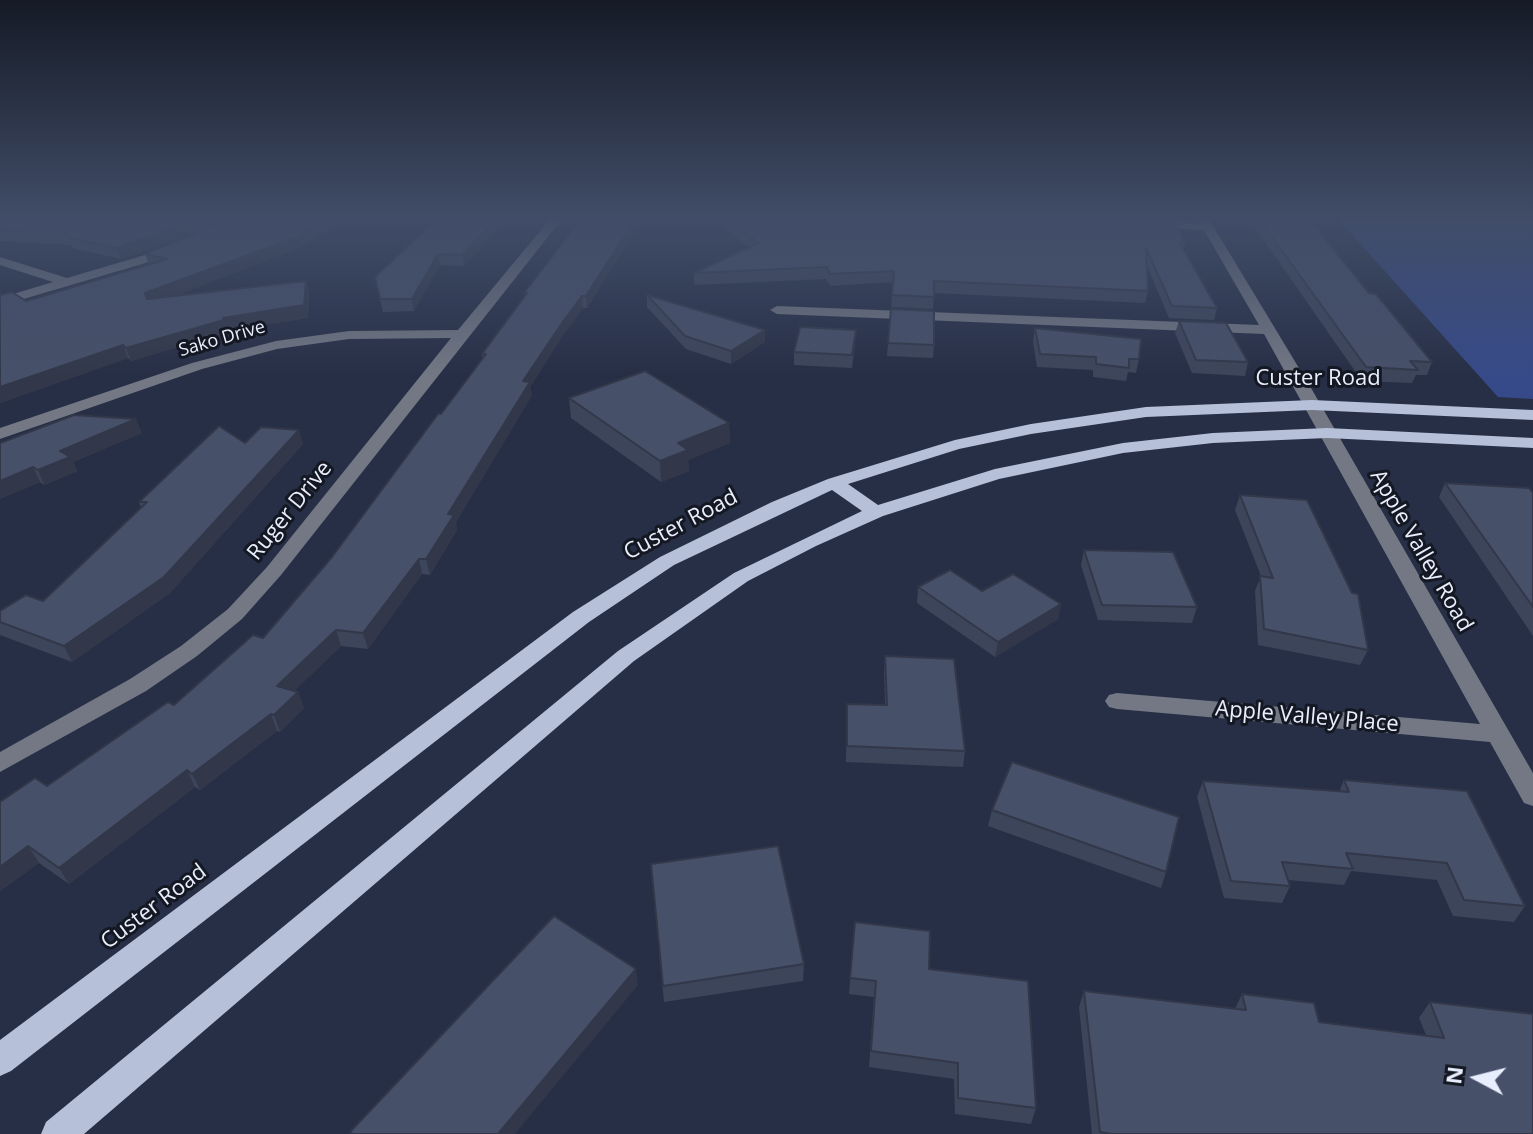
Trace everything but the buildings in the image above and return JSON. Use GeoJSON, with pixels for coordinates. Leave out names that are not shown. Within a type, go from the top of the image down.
{"type":"FeatureCollection","features":[{"type":"Feature","properties":{"kind":"main road","name":"Custer Road"},"geometry":{"type":"LineString","coordinates":[[0,1060],[591,610],[715,535],[834,483],[955,445],[1072,422],[1146,412],[1312,405],[1533,415]]}},
{"type":"Feature","properties":{"kind":"main road"},"geometry":{"type":"LineString","coordinates":[[58,1134],[626,656],[741,577],[876,512],[995,474],[1110,451],[1213,438],[1327,433],[1533,443]]}},
{"type":"Feature","properties":{"kind":"main road"},"geometry":{"type":"LineString","coordinates":[[834,483],[876,512]]}},
{"type":"Feature","properties":{"kind":"street"},"geometry":{"type":"LineString","coordinates":[[34,272],[69,283]]}},
{"type":"Feature","properties":{"kind":"street"},"geometry":{"type":"LineString","coordinates":[[0,302],[104,272]]}},
{"type":"Feature","properties":{"kind":"street","name":"Ruger Drive"},"geometry":{"type":"LineString","coordinates":[[0,763],[138,685],[189,651],[235,614],[274,571],[514,272]]}},
{"type":"Feature","properties":{"kind":"street","name":"Apple Valley Road"},"geometry":{"type":"LineString","coordinates":[[1234,272],[1533,796]]}},
{"type":"Feature","properties":{"kind":"street"},"geometry":{"type":"LineString","coordinates":[[777,310],[1268,330]]}},
{"type":"Feature","properties":{"kind":"street","name":"Sako Drive"},"geometry":{"type":"LineString","coordinates":[[0,434],[197,366],[276,345],[349,335],[464,334]]}},
{"type":"Feature","properties":{"kind":"street","name":"Apple Valley Place"},"geometry":{"type":"LineString","coordinates":[[1117,701],[1498,734]]}},
{"type":"Feature","properties":{"kind":"shaded area"},"geometry":{"type":"Polygon","coordinates":[[[1386,272],[1533,272],[1533,399],[1498,397],[1386,272]]]}}]}
